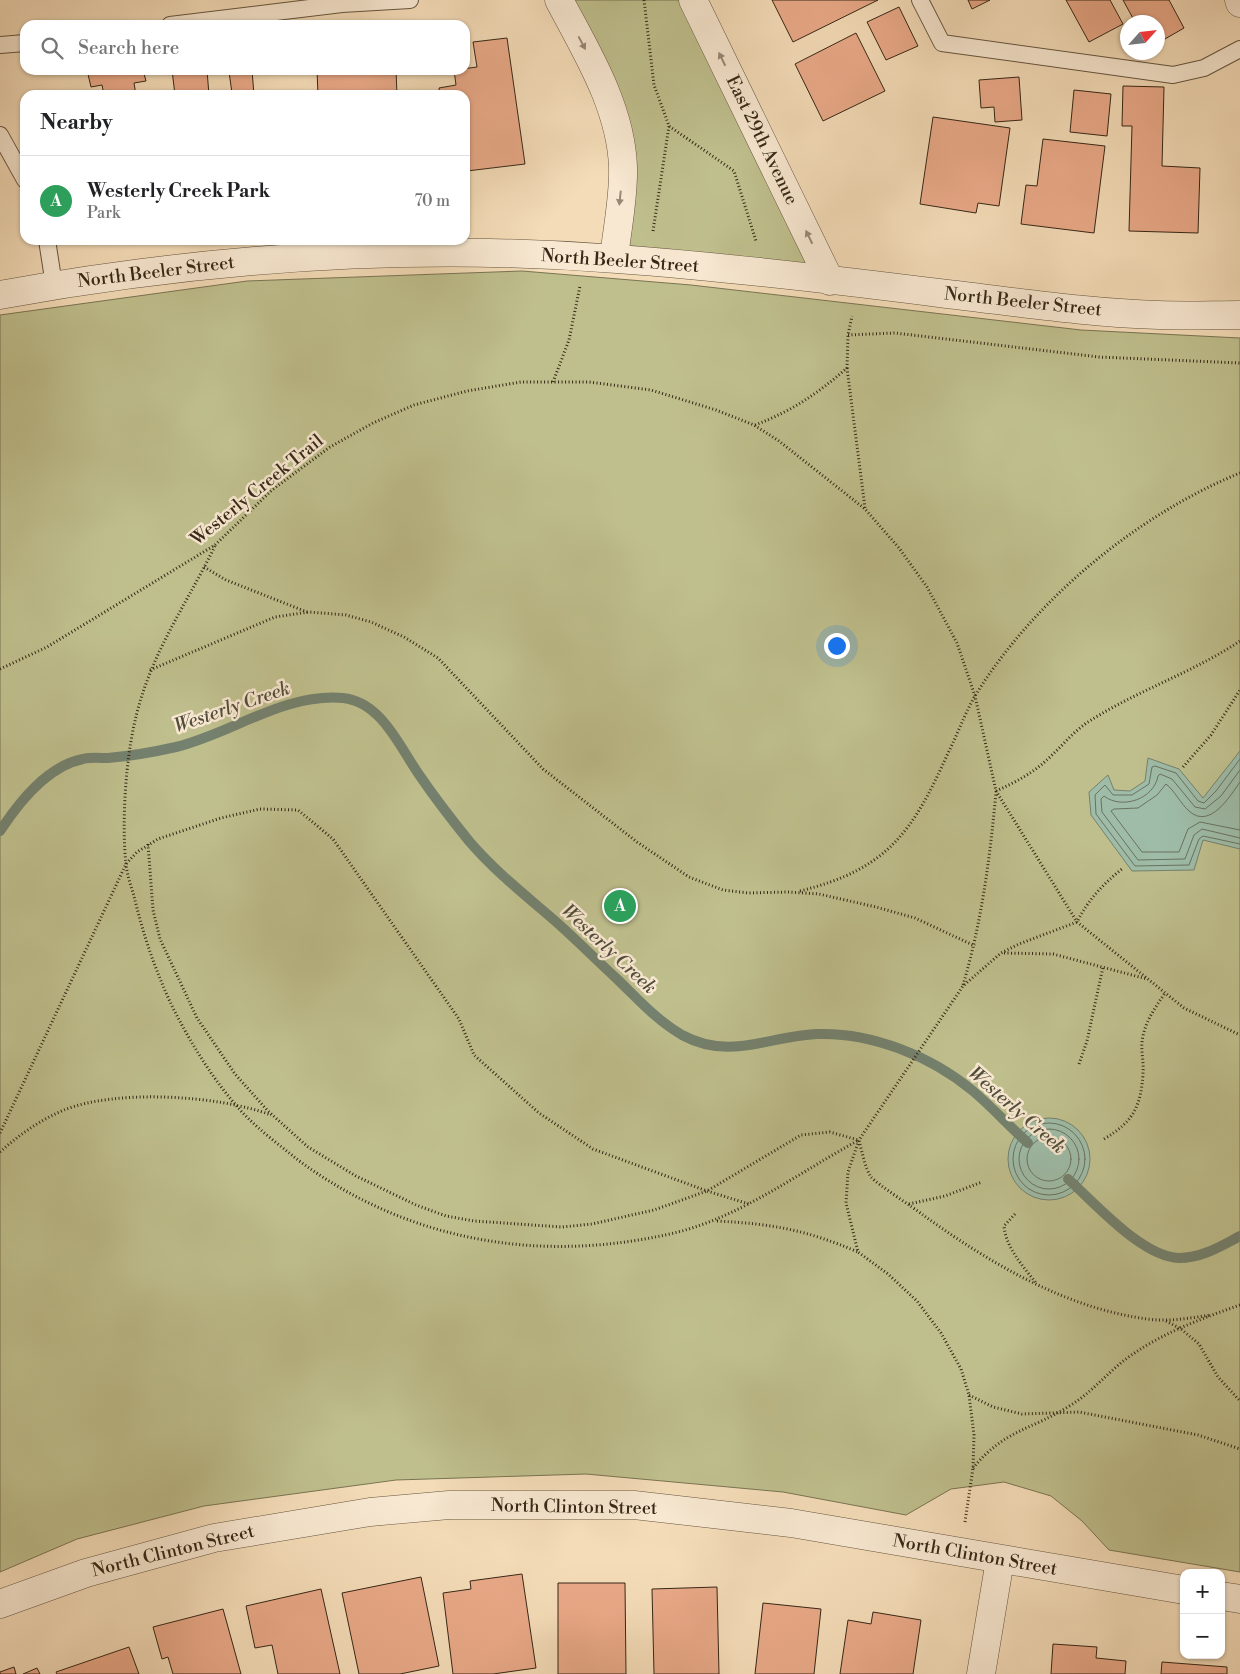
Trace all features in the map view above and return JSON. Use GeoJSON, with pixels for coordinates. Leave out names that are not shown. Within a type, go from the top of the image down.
{"type":"FeatureCollection","features":[{"type":"Feature","properties":{"kind":"street"},"geometry":{"type":"LineString","coordinates":[[559,0],[590,58],[615,118],[623,167],[614,258]]}},
{"type":"Feature","properties":{"kind":"street","name":"East 29th Avenue"},"geometry":{"type":"LineString","coordinates":[[693,0],[830,281]]}},
{"type":"Feature","properties":{"kind":"street","name":"North Beeler Street"},"geometry":{"type":"LineString","coordinates":[[0,295],[54,285],[211,264],[337,255],[464,253],[582,256],[648,261],[1062,308],[1157,315],[1240,315]]}},
{"type":"Feature","properties":{"kind":"street","name":"North Clinton Street"},"geometry":{"type":"LineString","coordinates":[[0,1604],[86,1573],[214,1538],[370,1512],[449,1505],[634,1505],[791,1523],[1180,1589]]}},
{"type":"Feature","properties":{"kind":"street"},"geometry":{"type":"LineString","coordinates":[[981,1674],[1000,1560]]}},
{"type":"Feature","properties":{"kind":"street"},"geometry":{"type":"LineString","coordinates":[[1225,1597],[1240,1599]]}},
{"type":"Feature","properties":{"kind":"lane"},"geometry":{"type":"LineString","coordinates":[[207,20],[342,2],[410,0]]}},
{"type":"Feature","properties":{"kind":"lane"},"geometry":{"type":"LineString","coordinates":[[920,0],[942,43],[1173,75],[1204,68],[1240,49]]}},
{"type":"Feature","properties":{"kind":"lane"},"geometry":{"type":"LineString","coordinates":[[0,46],[20,44]]}},
{"type":"Feature","properties":{"kind":"lane"},"geometry":{"type":"LineString","coordinates":[[0,135],[20,171]]}},
{"type":"Feature","properties":{"kind":"lane"},"geometry":{"type":"LineString","coordinates":[[48,245],[54,285]]}},
{"type":"Feature","properties":{"kind":"path"},"geometry":{"type":"LineString","coordinates":[[644,0],[654,85],[669,126],[648,261]]}},
{"type":"Feature","properties":{"kind":"path"},"geometry":{"type":"LineString","coordinates":[[669,126],[734,171],[766,273]]}},
{"type":"Feature","properties":{"kind":"path"},"geometry":{"type":"LineString","coordinates":[[553,382],[570,340],[579,298],[582,256]]}},
{"type":"Feature","properties":{"kind":"path"},"geometry":{"type":"LineString","coordinates":[[852,316],[848,335],[847,368],[865,509]]}},
{"type":"Feature","properties":{"kind":"path"},"geometry":{"type":"LineString","coordinates":[[848,335],[895,334],[1099,357],[1240,363]]}},
{"type":"Feature","properties":{"kind":"path"},"geometry":{"type":"LineString","coordinates":[[754,425],[783,414],[815,395],[847,368]]}},
{"type":"Feature","properties":{"kind":"path","name":"Westerly Creek Trail"},"geometry":{"type":"LineString","coordinates":[[0,669],[47,647],[215,545],[272,490],[330,447],[373,423],[414,405],[467,391],[521,382],[589,382],[651,390],[716,410],[754,425],[786,446],[865,509],[900,548],[927,587],[957,643],[975,696],[996,791],[1077,922],[1184,1008],[1240,1035]]}},
{"type":"Feature","properties":{"kind":"path"},"geometry":{"type":"LineString","coordinates":[[797,892],[841,880],[877,859],[890,848],[916,817],[975,696],[1036,618],[1079,573],[1177,504],[1240,472]]}},
{"type":"Feature","properties":{"kind":"path"},"geometry":{"type":"LineString","coordinates":[[215,545],[169,628],[150,670],[131,741],[126,807],[126,864],[143,934],[161,983],[187,1035],[236,1106],[319,1175],[355,1196],[392,1214],[468,1238],[546,1247],[582,1247],[642,1239],[717,1221],[858,1140],[963,986],[1001,953],[1019,944],[1077,922],[1086,905],[1105,883],[1122,869]]}},
{"type":"Feature","properties":{"kind":"path"},"geometry":{"type":"LineString","coordinates":[[204,567],[234,583],[309,612]]}},
{"type":"Feature","properties":{"kind":"path"},"geometry":{"type":"LineString","coordinates":[[150,670],[275,616],[309,612],[346,615],[371,622],[404,637],[438,658],[543,769],[638,842],[689,877],[723,890],[748,893],[797,892],[819,894],[915,918],[974,946]]}},
{"type":"Feature","properties":{"kind":"path"},"geometry":{"type":"LineString","coordinates":[[963,986],[974,946],[987,880],[996,791],[1019,781],[1050,758],[1085,724],[1105,712],[1192,669],[1240,641]]}},
{"type":"Feature","properties":{"kind":"path"},"geometry":{"type":"LineString","coordinates":[[1184,767],[1211,735],[1240,690]]}},
{"type":"Feature","properties":{"kind":"path"},"geometry":{"type":"LineString","coordinates":[[0,1133],[126,864],[137,852],[148,844],[221,818],[260,809],[298,810],[333,838],[459,1020],[474,1055],[539,1113],[593,1149],[707,1191],[749,1204]]}},
{"type":"Feature","properties":{"kind":"path"},"geometry":{"type":"LineString","coordinates":[[148,844],[153,910],[160,939],[176,978],[197,1018],[235,1074],[308,1147],[356,1176],[423,1208],[446,1216],[474,1221],[562,1227],[592,1224],[654,1210],[707,1191],[801,1135],[830,1132],[858,1140]]}},
{"type":"Feature","properties":{"kind":"path"},"geometry":{"type":"LineString","coordinates":[[1001,953],[1053,954],[1148,979]]}},
{"type":"Feature","properties":{"kind":"path"},"geometry":{"type":"LineString","coordinates":[[1079,1064],[1103,967]]}},
{"type":"Feature","properties":{"kind":"path"},"geometry":{"type":"LineString","coordinates":[[1104,1139],[1124,1127],[1138,1106],[1143,1073],[1142,1041],[1151,1012],[1165,993]]}},
{"type":"Feature","properties":{"kind":"path"},"geometry":{"type":"LineString","coordinates":[[0,1152],[22,1132],[64,1110],[103,1101],[175,1097],[236,1106],[275,1116]]}},
{"type":"Feature","properties":{"kind":"path"},"geometry":{"type":"LineString","coordinates":[[858,1140],[872,1176],[908,1204],[1000,1266],[1079,1303],[1110,1312],[1161,1320],[1211,1316]]}},
{"type":"Feature","properties":{"kind":"path"},"geometry":{"type":"LineString","coordinates":[[858,1140],[848,1172],[846,1203],[858,1252]]}},
{"type":"Feature","properties":{"kind":"path"},"geometry":{"type":"LineString","coordinates":[[908,1204],[945,1196],[982,1182]]}},
{"type":"Feature","properties":{"kind":"path"},"geometry":{"type":"LineString","coordinates":[[1014,1214],[1004,1226],[1004,1234],[1011,1248],[1036,1283]]}},
{"type":"Feature","properties":{"kind":"path"},"geometry":{"type":"LineString","coordinates":[[717,1221],[764,1223],[796,1229],[824,1237],[858,1252],[888,1274],[916,1301],[941,1333],[960,1370],[969,1395],[974,1435],[973,1468],[960,1552]]}},
{"type":"Feature","properties":{"kind":"path"},"geometry":{"type":"LineString","coordinates":[[973,1468],[996,1444],[1056,1414],[1089,1393],[1132,1354],[1181,1328],[1240,1305]]}},
{"type":"Feature","properties":{"kind":"path"},"geometry":{"type":"LineString","coordinates":[[1161,1320],[1181,1328],[1199,1344],[1218,1376],[1240,1401]]}},
{"type":"Feature","properties":{"kind":"path"},"geometry":{"type":"LineString","coordinates":[[969,1395],[993,1407],[1022,1414],[1079,1412],[1198,1435],[1240,1449]]}},
{"type":"Feature","properties":{"kind":"green space"},"geometry":{"type":"Polygon","coordinates":[[[559,0],[693,0],[830,281],[614,258],[623,167],[559,0]]]}},
{"type":"Feature","properties":{"kind":"green space"},"geometry":{"type":"Polygon","coordinates":[[[522,271],[691,285],[1081,330],[1240,338],[1240,1572],[1109,1550],[1082,1521],[1051,1496],[1004,1482],[951,1489],[906,1515],[783,1492],[586,1474],[396,1480],[204,1506],[77,1539],[0,1572],[0,315],[247,281],[522,271]]]}},
{"type":"Feature","properties":{"kind":"water"},"geometry":{"type":"Polygon","coordinates":[[[1240,751],[1240,849],[1203,840],[1194,870],[1132,871],[1091,815],[1089,792],[1108,775],[1114,790],[1130,791],[1145,781],[1148,758],[1179,769],[1203,798],[1240,751]]]}},
{"type":"Feature","properties":{"kind":"water"},"geometry":{"type":"Polygon","coordinates":[[[1049,1118],[1065,1121],[1078,1130],[1087,1143],[1090,1159],[1087,1175],[1078,1188],[1065,1197],[1049,1200],[1033,1197],[1020,1188],[1011,1175],[1008,1159],[1011,1143],[1020,1130],[1033,1121],[1049,1118]]]}},
{"type":"Feature","properties":{"kind":"building"},"geometry":{"type":"Polygon","coordinates":[[[772,0],[878,0],[793,42],[772,0]]]}},
{"type":"Feature","properties":{"kind":"building"},"geometry":{"type":"Polygon","coordinates":[[[968,0],[990,0],[972,9],[968,0]]]}},
{"type":"Feature","properties":{"kind":"building"},"geometry":{"type":"Polygon","coordinates":[[[1066,0],[1110,0],[1120,18],[1120,26],[1089,42],[1066,0]]]}},
{"type":"Feature","properties":{"kind":"building"},"geometry":{"type":"Polygon","coordinates":[[[1123,0],[1169,0],[1184,28],[1165,39],[1165,15],[1131,15],[1123,0]]]}},
{"type":"Feature","properties":{"kind":"building"},"geometry":{"type":"Polygon","coordinates":[[[899,7],[918,46],[886,60],[867,22],[899,7]]]}},
{"type":"Feature","properties":{"kind":"building"},"geometry":{"type":"Polygon","coordinates":[[[856,33],[885,91],[823,121],[795,64],[856,33]]]}},
{"type":"Feature","properties":{"kind":"building"},"geometry":{"type":"Polygon","coordinates":[[[507,38],[525,164],[470,171],[470,90],[439,90],[439,88],[456,85],[455,75],[470,75],[470,68],[477,67],[473,42],[507,38]]]}},
{"type":"Feature","properties":{"kind":"building"},"geometry":{"type":"Polygon","coordinates":[[[88,75],[144,75],[146,81],[134,83],[135,90],[103,90],[102,85],[91,87],[88,75]]]}},
{"type":"Feature","properties":{"kind":"building"},"geometry":{"type":"Polygon","coordinates":[[[173,75],[207,75],[209,90],[174,90],[173,75]]]}},
{"type":"Feature","properties":{"kind":"building"},"geometry":{"type":"Polygon","coordinates":[[[229,75],[252,75],[254,90],[232,90],[229,75]]]}},
{"type":"Feature","properties":{"kind":"building"},"geometry":{"type":"Polygon","coordinates":[[[317,75],[396,75],[397,90],[318,90],[317,75]]]}},
{"type":"Feature","properties":{"kind":"building"},"geometry":{"type":"Polygon","coordinates":[[[1019,77],[1022,120],[995,122],[994,107],[981,108],[979,80],[1019,77]]]}},
{"type":"Feature","properties":{"kind":"building"},"geometry":{"type":"Polygon","coordinates":[[[1123,86],[1164,87],[1162,166],[1200,168],[1198,233],[1129,231],[1132,126],[1122,126],[1123,86]]]}},
{"type":"Feature","properties":{"kind":"building"},"geometry":{"type":"Polygon","coordinates":[[[1074,90],[1111,94],[1107,136],[1070,132],[1074,90]]]}},
{"type":"Feature","properties":{"kind":"building"},"geometry":{"type":"Polygon","coordinates":[[[933,117],[1010,128],[999,206],[978,203],[976,213],[920,204],[933,117]]]}},
{"type":"Feature","properties":{"kind":"building"},"geometry":{"type":"Polygon","coordinates":[[[1043,139],[1105,146],[1094,233],[1021,224],[1026,185],[1037,186],[1043,139]]]}},
{"type":"Feature","properties":{"kind":"building"},"geometry":{"type":"Polygon","coordinates":[[[522,1574],[536,1668],[493,1674],[453,1674],[443,1593],[471,1589],[470,1581],[522,1574]]]}},
{"type":"Feature","properties":{"kind":"building"},"geometry":{"type":"Polygon","coordinates":[[[421,1577],[439,1666],[400,1674],[359,1674],[342,1593],[421,1577]]]}},
{"type":"Feature","properties":{"kind":"building"},"geometry":{"type":"Polygon","coordinates":[[[558,1583],[625,1583],[626,1674],[558,1674],[558,1583]]]}},
{"type":"Feature","properties":{"kind":"building"},"geometry":{"type":"Polygon","coordinates":[[[717,1587],[719,1674],[654,1674],[652,1589],[717,1587]]]}},
{"type":"Feature","properties":{"kind":"building"},"geometry":{"type":"Polygon","coordinates":[[[321,1589],[340,1674],[278,1674],[272,1645],[255,1648],[246,1606],[321,1589]]]}},
{"type":"Feature","properties":{"kind":"building"},"geometry":{"type":"Polygon","coordinates":[[[763,1603],[821,1609],[814,1674],[755,1674],[763,1603]]]}},
{"type":"Feature","properties":{"kind":"building"},"geometry":{"type":"Polygon","coordinates":[[[223,1609],[241,1674],[173,1674],[168,1657],[162,1659],[153,1627],[223,1609]]]}},
{"type":"Feature","properties":{"kind":"building"},"geometry":{"type":"Polygon","coordinates":[[[873,1612],[921,1620],[913,1674],[840,1674],[848,1620],[871,1624],[873,1612]]]}},
{"type":"Feature","properties":{"kind":"building"},"geometry":{"type":"Polygon","coordinates":[[[1053,1644],[1097,1647],[1096,1658],[1126,1661],[1125,1674],[1051,1674],[1053,1644]]]}},
{"type":"Feature","properties":{"kind":"building"},"geometry":{"type":"Polygon","coordinates":[[[129,1647],[139,1674],[57,1674],[56,1672],[129,1647]]]}},
{"type":"Feature","properties":{"kind":"building"},"geometry":{"type":"Polygon","coordinates":[[[1162,1662],[1227,1667],[1227,1674],[1161,1674],[1162,1662]]]}},
{"type":"Feature","properties":{"kind":"building"},"geometry":{"type":"Polygon","coordinates":[[[14,1667],[16,1674],[0,1674],[0,1672],[14,1667]]]}},
{"type":"Feature","properties":{"kind":"building"},"geometry":{"type":"Polygon","coordinates":[[[37,1668],[40,1674],[23,1674],[37,1668]]]}},
{"type":"Feature","properties":{"kind":"waterway","name":"Westerly Creek"},"geometry":{"type":"LineString","coordinates":[[0,831],[16,808],[35,787],[46,777],[70,763],[86,758],[125,756],[176,747],[218,733],[258,715],[300,702],[321,698],[343,698],[357,701],[369,708],[389,728],[438,801],[487,861],[565,929],[647,1008],[682,1035],[700,1043],[733,1047],[817,1034],[837,1034],[879,1042],[919,1057],[956,1078],[980,1097],[1028,1143]]}},
{"type":"Feature","properties":{"kind":"waterway","name":"Westerly Creek"},"geometry":{"type":"LineString","coordinates":[[1068,1179],[1135,1239],[1150,1249],[1165,1255],[1179,1258],[1196,1256],[1211,1251],[1240,1236]]}},
{"type":"Feature","properties":{"kind":"place","name":"Westerly Creek Park"},"geometry":{"type":"Point","coordinates":[620,906]}}]}
